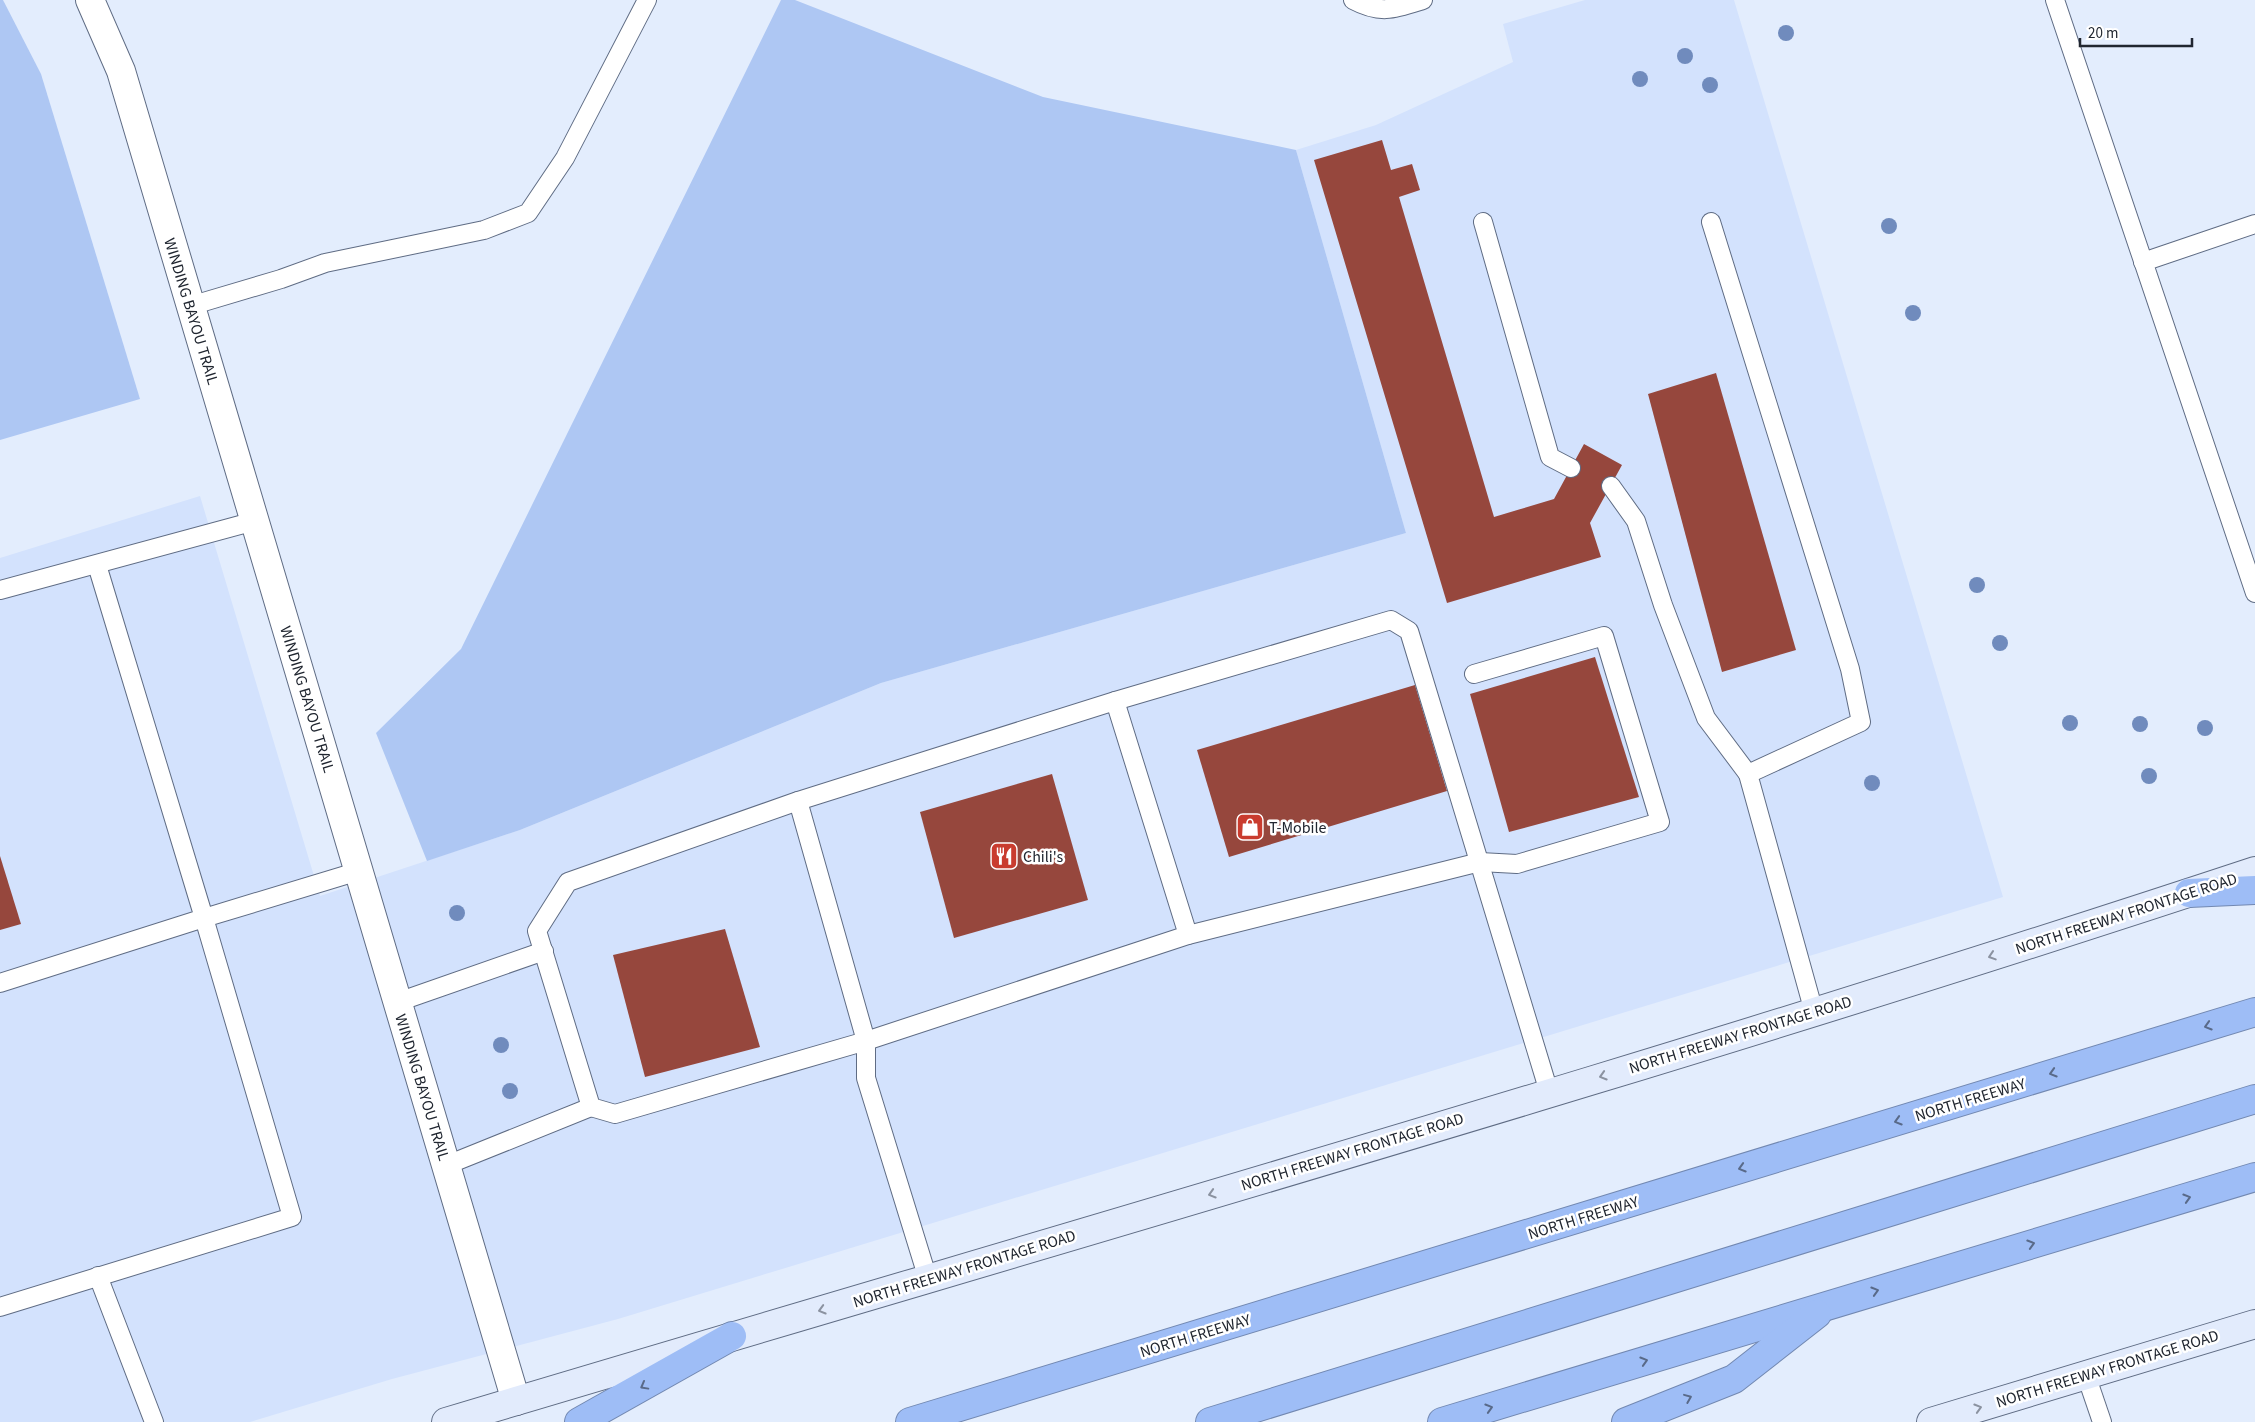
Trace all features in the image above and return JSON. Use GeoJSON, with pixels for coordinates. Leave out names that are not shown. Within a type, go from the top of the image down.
{"type":"FeatureCollection","features":[{"type":"Feature","properties":{"kind":"highway"},"geometry":{"type":"LineString","coordinates":[[2189,893],[2255,890]]}},
{"type":"Feature","properties":{"kind":"highway","name":"NORTH FREEWAY"},"geometry":{"type":"LineString","coordinates":[[910,1422],[2255,1012]]}},
{"type":"Feature","properties":{"kind":"highway"},"geometry":{"type":"LineString","coordinates":[[1210,1422],[2255,1099]]}},
{"type":"Feature","properties":{"kind":"highway"},"geometry":{"type":"LineString","coordinates":[[1442,1422],[2255,1177]]}},
{"type":"Feature","properties":{"kind":"highway"},"geometry":{"type":"LineString","coordinates":[[1626,1422],[1734,1380],[1829,1305]]}},
{"type":"Feature","properties":{"kind":"highway"},"geometry":{"type":"LineString","coordinates":[[579,1422],[732,1336]]}},
{"type":"Feature","properties":{"kind":"main road","name":"NORTH FREEWAY FRONTAGE ROAD"},"geometry":{"type":"LineString","coordinates":[[446,1422],[1814,1012],[2255,871]]}},
{"type":"Feature","properties":{"kind":"main road","name":"NORTH FREEWAY FRONTAGE ROAD"},"geometry":{"type":"LineString","coordinates":[[1931,1422],[2255,1324]]}},
{"type":"Feature","properties":{"kind":"street","name":"WINDING BAYOU TRAIL"},"geometry":{"type":"LineString","coordinates":[[90,0],[121,71],[516,1401]]}},
{"type":"Feature","properties":{"kind":"lane"},"geometry":{"type":"LineString","coordinates":[[190,306],[281,279],[325,263],[484,230],[528,213],[565,158],[647,0]]}},
{"type":"Feature","properties":{"kind":"lane"},"geometry":{"type":"LineString","coordinates":[[1353,0],[1365,6],[1391,10],[1423,0]]}},
{"type":"Feature","properties":{"kind":"lane"},"geometry":{"type":"LineString","coordinates":[[2055,0],[2255,593]]}},
{"type":"Feature","properties":{"kind":"lane"},"geometry":{"type":"LineString","coordinates":[[1483,222],[1550,456],[1571,468]]}},
{"type":"Feature","properties":{"kind":"lane"},"geometry":{"type":"LineString","coordinates":[[1711,222],[1850,669],[1861,722],[1748,774]]}},
{"type":"Feature","properties":{"kind":"lane"},"geometry":{"type":"LineString","coordinates":[[2143,262],[2255,224]]}},
{"type":"Feature","properties":{"kind":"lane"},"geometry":{"type":"LineString","coordinates":[[1611,486],[1636,521],[1663,605],[1706,718],[1748,774],[1814,1012]]}},
{"type":"Feature","properties":{"kind":"lane"},"geometry":{"type":"LineString","coordinates":[[0,590],[255,521]]}},
{"type":"Feature","properties":{"kind":"lane"},"geometry":{"type":"LineString","coordinates":[[0,1307],[292,1217],[97,565]]}},
{"type":"Feature","properties":{"kind":"lane"},"geometry":{"type":"LineString","coordinates":[[591,1107],[537,930],[568,882],[798,801],[1115,701],[1390,620],[1409,631],[1550,1092]]}},
{"type":"Feature","properties":{"kind":"lane"},"geometry":{"type":"LineString","coordinates":[[447,1165],[591,1107],[615,1114],[866,1041],[1188,935],[1480,862],[1517,864],[1660,822],[1604,636],[1474,674]]}},
{"type":"Feature","properties":{"kind":"lane"},"geometry":{"type":"LineString","coordinates":[[1115,701],[1188,935]]}},
{"type":"Feature","properties":{"kind":"lane"},"geometry":{"type":"LineString","coordinates":[[798,801],[866,1041],[866,1078],[928,1279]]}},
{"type":"Feature","properties":{"kind":"lane"},"geometry":{"type":"LineString","coordinates":[[0,983],[359,871]]}},
{"type":"Feature","properties":{"kind":"lane"},"geometry":{"type":"LineString","coordinates":[[398,1002],[544,951]]}},
{"type":"Feature","properties":{"kind":"lane"},"geometry":{"type":"LineString","coordinates":[[98,1276],[154,1422]]}},
{"type":"Feature","properties":{"kind":"lane"},"geometry":{"type":"LineString","coordinates":[[2086,1375],[2102,1422]]}},
{"type":"Feature","properties":{"kind":"shaded area"},"geometry":{"type":"Polygon","coordinates":[[[0,0],[3,0],[41,74],[140,399],[0,440],[0,0]]]}},
{"type":"Feature","properties":{"kind":"shaded area"},"geometry":{"type":"Polygon","coordinates":[[[781,0],[795,0],[1043,97],[1296,150],[1406,533],[881,683],[520,830],[427,861],[376,733],[461,649],[781,0]]]}},
{"type":"Feature","properties":{"kind":"shaded area"},"geometry":{"type":"Polygon","coordinates":[[[1585,0],[1734,0],[2003,897],[618,1319],[392,1379],[250,1422],[0,1422],[0,558],[200,496],[320,896],[520,830],[881,683],[1406,533],[1296,150],[1376,125],[1513,62],[1503,24],[1585,0]]]}},
{"type":"Feature","properties":{"kind":"building"},"geometry":{"type":"Polygon","coordinates":[[[1382,140],[1391,170],[1412,164],[1420,190],[1399,197],[1494,517],[1554,499],[1584,444],[1622,465],[1590,523],[1601,557],[1447,603],[1314,160],[1382,140]]]}},
{"type":"Feature","properties":{"kind":"building"},"geometry":{"type":"Polygon","coordinates":[[[1716,373],[1796,650],[1722,672],[1648,394],[1716,373]]]}},
{"type":"Feature","properties":{"kind":"building"},"geometry":{"type":"Polygon","coordinates":[[[1595,657],[1639,797],[1509,832],[1470,694],[1595,657]]]}},
{"type":"Feature","properties":{"kind":"building"},"geometry":{"type":"Polygon","coordinates":[[[1415,685],[1447,791],[1229,857],[1197,750],[1415,685]]]}},
{"type":"Feature","properties":{"kind":"building","name":"Chili's"},"geometry":{"type":"Polygon","coordinates":[[[1052,774],[1088,900],[954,938],[920,812],[1052,774]]]}},
{"type":"Feature","properties":{"kind":"building"},"geometry":{"type":"Polygon","coordinates":[[[0,856],[21,924],[0,930],[0,856]]]}},
{"type":"Feature","properties":{"kind":"building"},"geometry":{"type":"Polygon","coordinates":[[[725,929],[760,1047],[645,1077],[613,955],[725,929]]]}},
{"type":"Feature","properties":{"kind":"place","name":"T-Mobile"},"geometry":{"type":"Point","coordinates":[1250,827]}},
{"type":"Feature","properties":{"kind":"place","name":"Chili's"},"geometry":{"type":"Point","coordinates":[1004,856]}}]}
